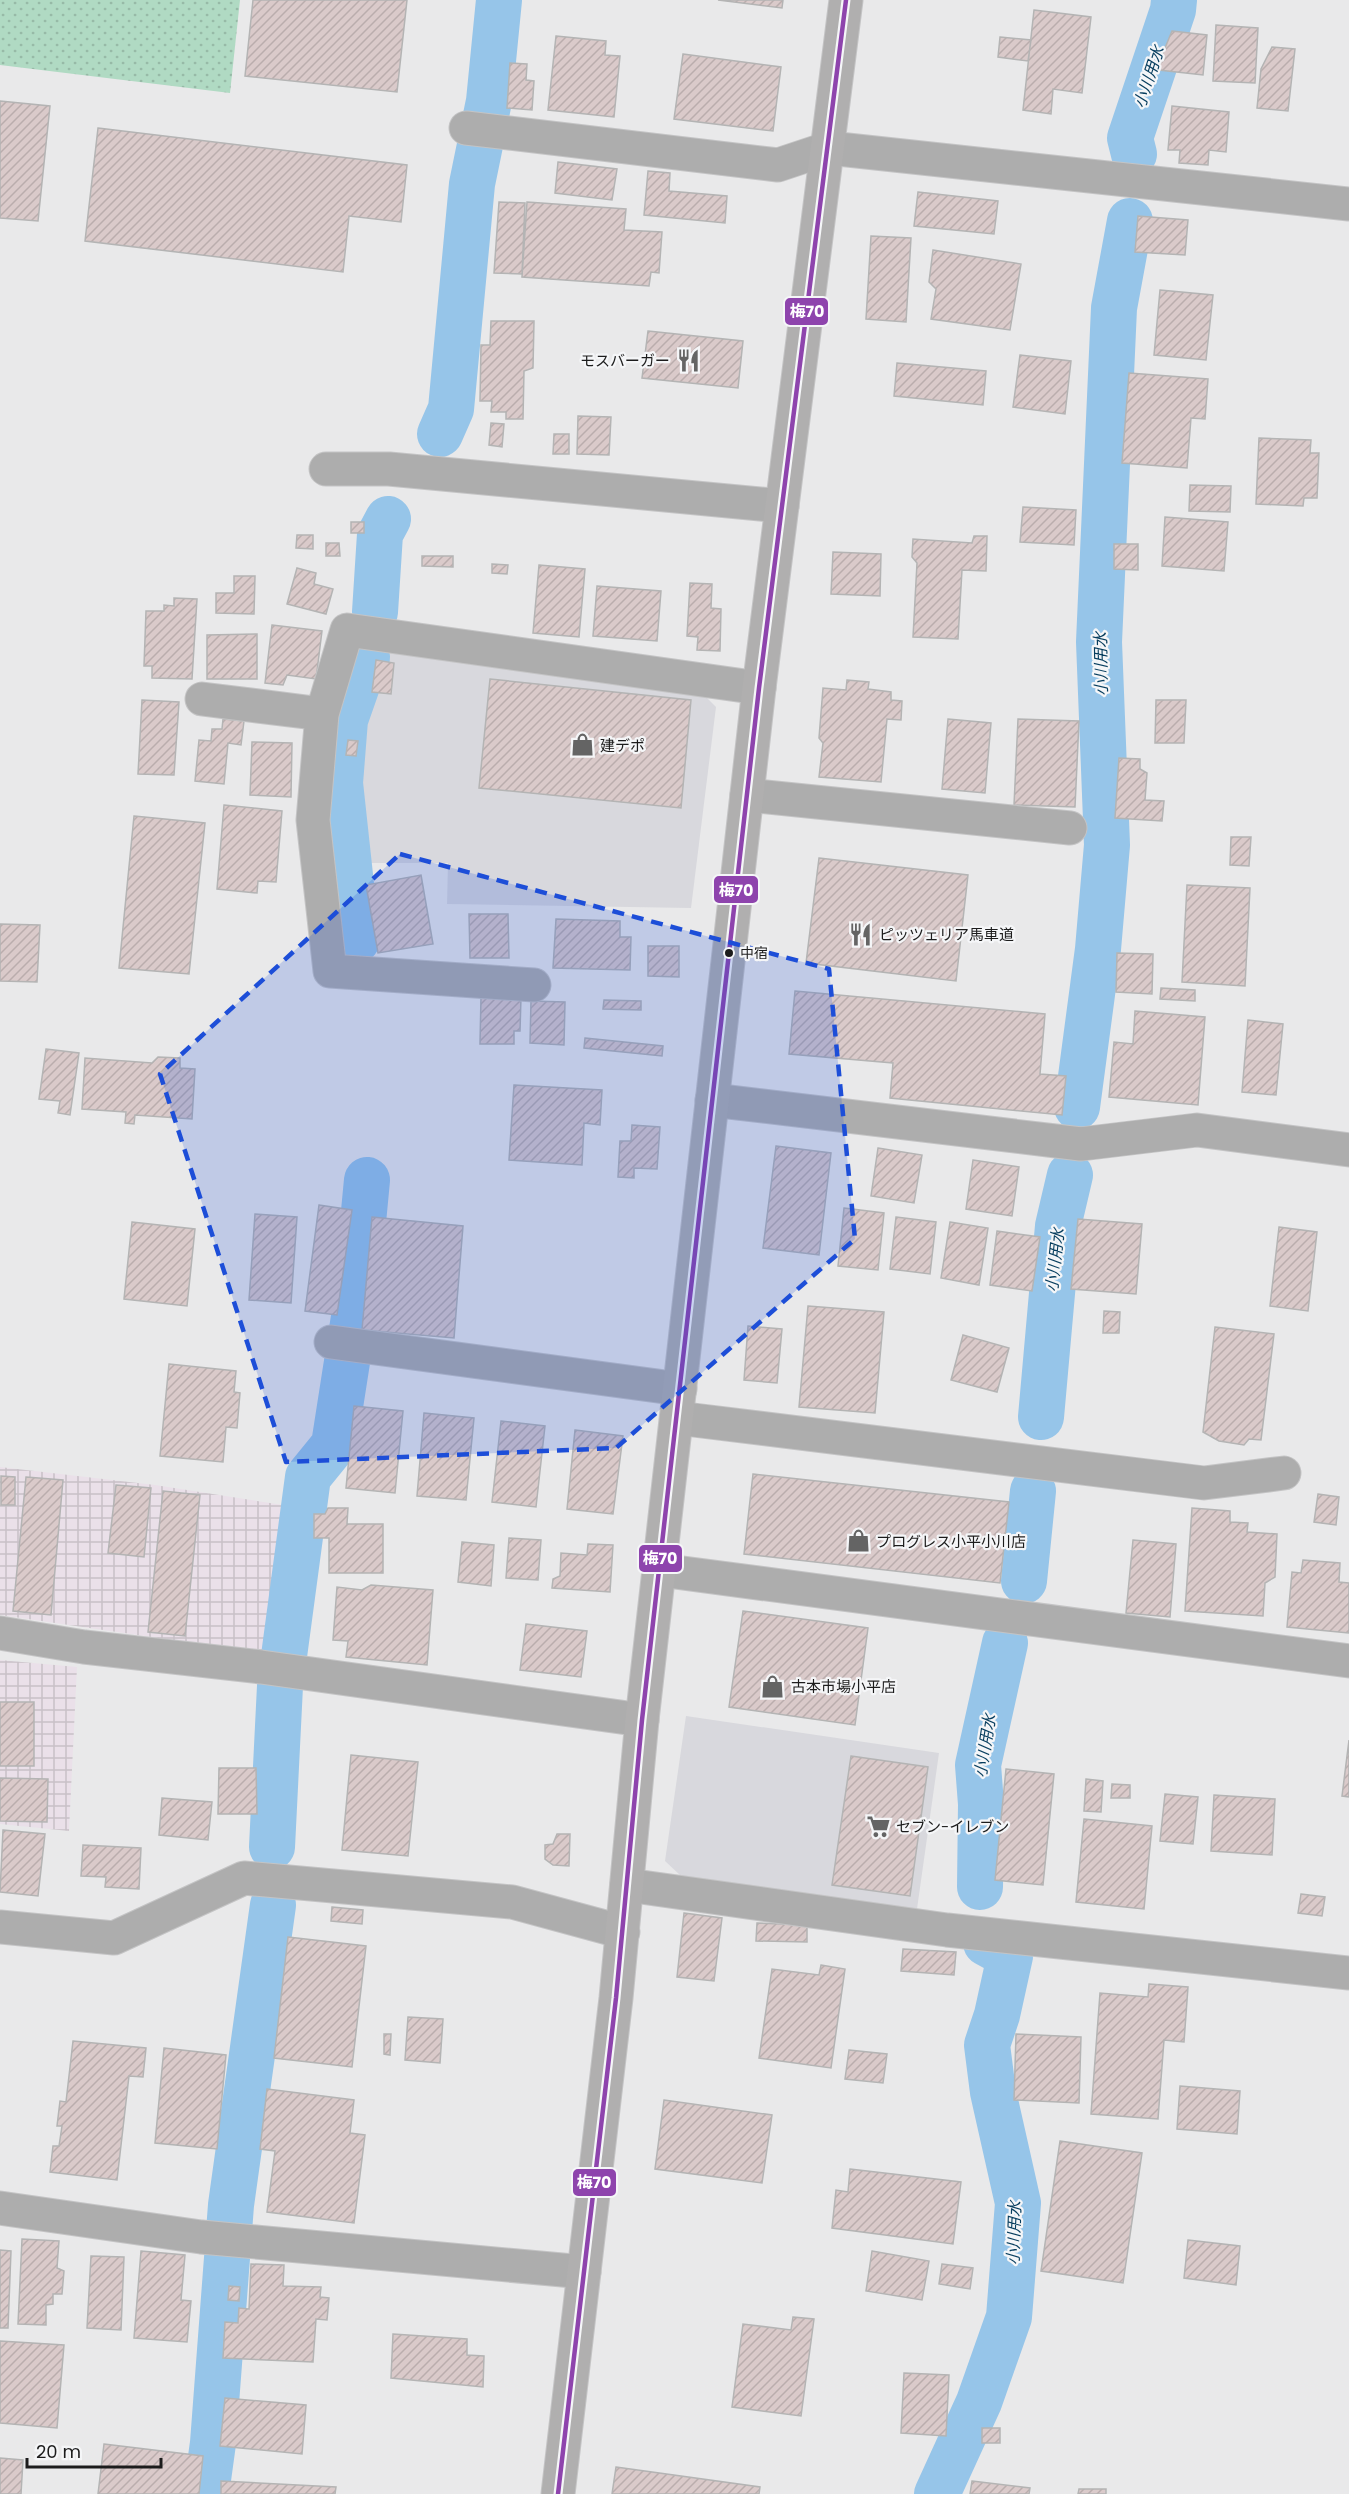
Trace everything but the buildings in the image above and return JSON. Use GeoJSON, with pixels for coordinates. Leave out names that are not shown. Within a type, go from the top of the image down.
{"type":"FeatureCollection","features":[{"type":"Feature","properties":{"kind":"main road"},"geometry":{"type":"LineString","coordinates":[[558,2494],[623,1932],[642,1720],[759,688],[846,0]]}},
{"type":"Feature","properties":{"kind":"street"},"geometry":{"type":"LineString","coordinates":[[466,128],[778,165],[829,148],[1349,204]]}},
{"type":"Feature","properties":{"kind":"street"},"geometry":{"type":"LineString","coordinates":[[326,470],[388,469],[782,506]]}},
{"type":"Feature","properties":{"kind":"street"},"geometry":{"type":"LineString","coordinates":[[534,985],[330,971],[313,820],[322,714],[347,630],[759,688]]}},
{"type":"Feature","properties":{"kind":"street"},"geometry":{"type":"LineString","coordinates":[[202,699],[322,714]]}},
{"type":"Feature","properties":{"kind":"street"},"geometry":{"type":"LineString","coordinates":[[747,795],[1070,828]]}},
{"type":"Feature","properties":{"kind":"street"},"geometry":{"type":"LineString","coordinates":[[712,1100],[1081,1144],[1197,1130],[1349,1149]]}},
{"type":"Feature","properties":{"kind":"street"},"geometry":{"type":"LineString","coordinates":[[330,1342],[679,1404],[1204,1483],[1284,1473]]}},
{"type":"Feature","properties":{"kind":"street"},"geometry":{"type":"LineString","coordinates":[[660,1570],[1349,1661]]}},
{"type":"Feature","properties":{"kind":"street"},"geometry":{"type":"LineString","coordinates":[[0,1633],[84,1647],[301,1672],[642,1720]]}},
{"type":"Feature","properties":{"kind":"street"},"geometry":{"type":"LineString","coordinates":[[0,1927],[114,1938],[244,1878],[512,1902],[623,1932]]}},
{"type":"Feature","properties":{"kind":"street"},"geometry":{"type":"LineString","coordinates":[[627,1886],[947,1930],[1349,1973]]}},
{"type":"Feature","properties":{"kind":"street"},"geometry":{"type":"LineString","coordinates":[[0,2208],[255,2243],[584,2271]]}},
{"type":"Feature","properties":{"kind":"highlighted area"},"geometry":{"type":"Polygon","coordinates":[[[400,854],[829,969],[855,1239],[616,1448],[286,1462],[160,1074],[400,854]]]}},
{"type":"Feature","properties":{"kind":"shaded area"},"geometry":{"type":"Polygon","coordinates":[[[377,651],[695,686],[716,707],[691,908],[447,904],[448,863],[359,863],[353,813],[358,732],[377,651]]]}},
{"type":"Feature","properties":{"kind":"shaded area"},"geometry":{"type":"Polygon","coordinates":[[[0,1467],[155,1485],[289,1506],[270,1643],[262,1653],[0,1615],[0,1467]]]}},
{"type":"Feature","properties":{"kind":"shaded area"},"geometry":{"type":"Polygon","coordinates":[[[0,1660],[77,1667],[69,1831],[0,1824],[0,1660]]]}},
{"type":"Feature","properties":{"kind":"shaded area"},"geometry":{"type":"Polygon","coordinates":[[[686,1716],[939,1753],[917,1909],[681,1876],[665,1861],[686,1716]]]}},
{"type":"Feature","properties":{"kind":"green space"},"geometry":{"type":"Polygon","coordinates":[[[0,0],[240,0],[230,93],[0,65],[0,0]]]}},
{"type":"Feature","properties":{"kind":"waterway"},"geometry":{"type":"LineString","coordinates":[[440,434],[451,409],[472,184],[489,101],[499,0]]}},
{"type":"Feature","properties":{"kind":"waterway","name":"小川用水"},"geometry":{"type":"LineString","coordinates":[[1134,154],[1130,138],[1173,10],[1174,0]]}},
{"type":"Feature","properties":{"kind":"waterway","name":"小川用水"},"geometry":{"type":"LineString","coordinates":[[1077,1107],[1098,949],[1107,845],[1099,642],[1114,308],[1130,221]]}},
{"type":"Feature","properties":{"kind":"waterway"},"geometry":{"type":"LineString","coordinates":[[375,612],[380,534],[388,519]]}},
{"type":"Feature","properties":{"kind":"waterway"},"geometry":{"type":"LineString","coordinates":[[357,940],[340,783],[345,720],[367,657]]}},
{"type":"Feature","properties":{"kind":"waterway","name":"小川用水"},"geometry":{"type":"LineString","coordinates":[[1041,1417],[1058,1226],[1070,1175]]}},
{"type":"Feature","properties":{"kind":"waterway"},"geometry":{"type":"LineString","coordinates":[[272,1847],[280,1686],[308,1477],[334,1445],[354,1317],[367,1180]]}},
{"type":"Feature","properties":{"kind":"waterway","name":"小川用水"},"geometry":{"type":"LineString","coordinates":[[1024,1581],[1033,1491]]}},
{"type":"Feature","properties":{"kind":"waterway","name":"小川用水"},"geometry":{"type":"LineString","coordinates":[[980,1887],[981,1804],[978,1765],[1005,1643]]}},
{"type":"Feature","properties":{"kind":"waterway"},"geometry":{"type":"LineString","coordinates":[[206,2494],[213,2443],[231,2205],[273,1905]]}},
{"type":"Feature","properties":{"kind":"waterway","name":"小川用水"},"geometry":{"type":"LineString","coordinates":[[937,2494],[979,2402],[1009,2317],[1018,2203],[993,2092],[987,2045],[997,2015],[1010,1956],[986,1943]]}},
{"type":"Feature","properties":{"kind":"transit line","name":"梅70"},"geometry":{"type":"LineString","coordinates":[[558,2494],[616,1998],[642,1720],[759,688],[846,0]]}},
{"type":"Feature","properties":{"kind":"place","name":"モスバーガー"},"geometry":{"type":"Point","coordinates":[688,360]}},
{"type":"Feature","properties":{"kind":"place","name":"建デポ"},"geometry":{"type":"Point","coordinates":[582,745]}},
{"type":"Feature","properties":{"kind":"place","name":"ピッツェリア馬車道"},"geometry":{"type":"Point","coordinates":[861,934]}},
{"type":"Feature","properties":{"kind":"place","name":"中宿"},"geometry":{"type":"Point","coordinates":[729,953]}},
{"type":"Feature","properties":{"kind":"place","name":"プログレス小平小川店"},"geometry":{"type":"Point","coordinates":[858,1541]}},
{"type":"Feature","properties":{"kind":"place","name":"古本市場小平店"},"geometry":{"type":"Point","coordinates":[773,1686]}},
{"type":"Feature","properties":{"kind":"place","name":"セブン-イレブン"},"geometry":{"type":"Point","coordinates":[878,1826]}}]}
